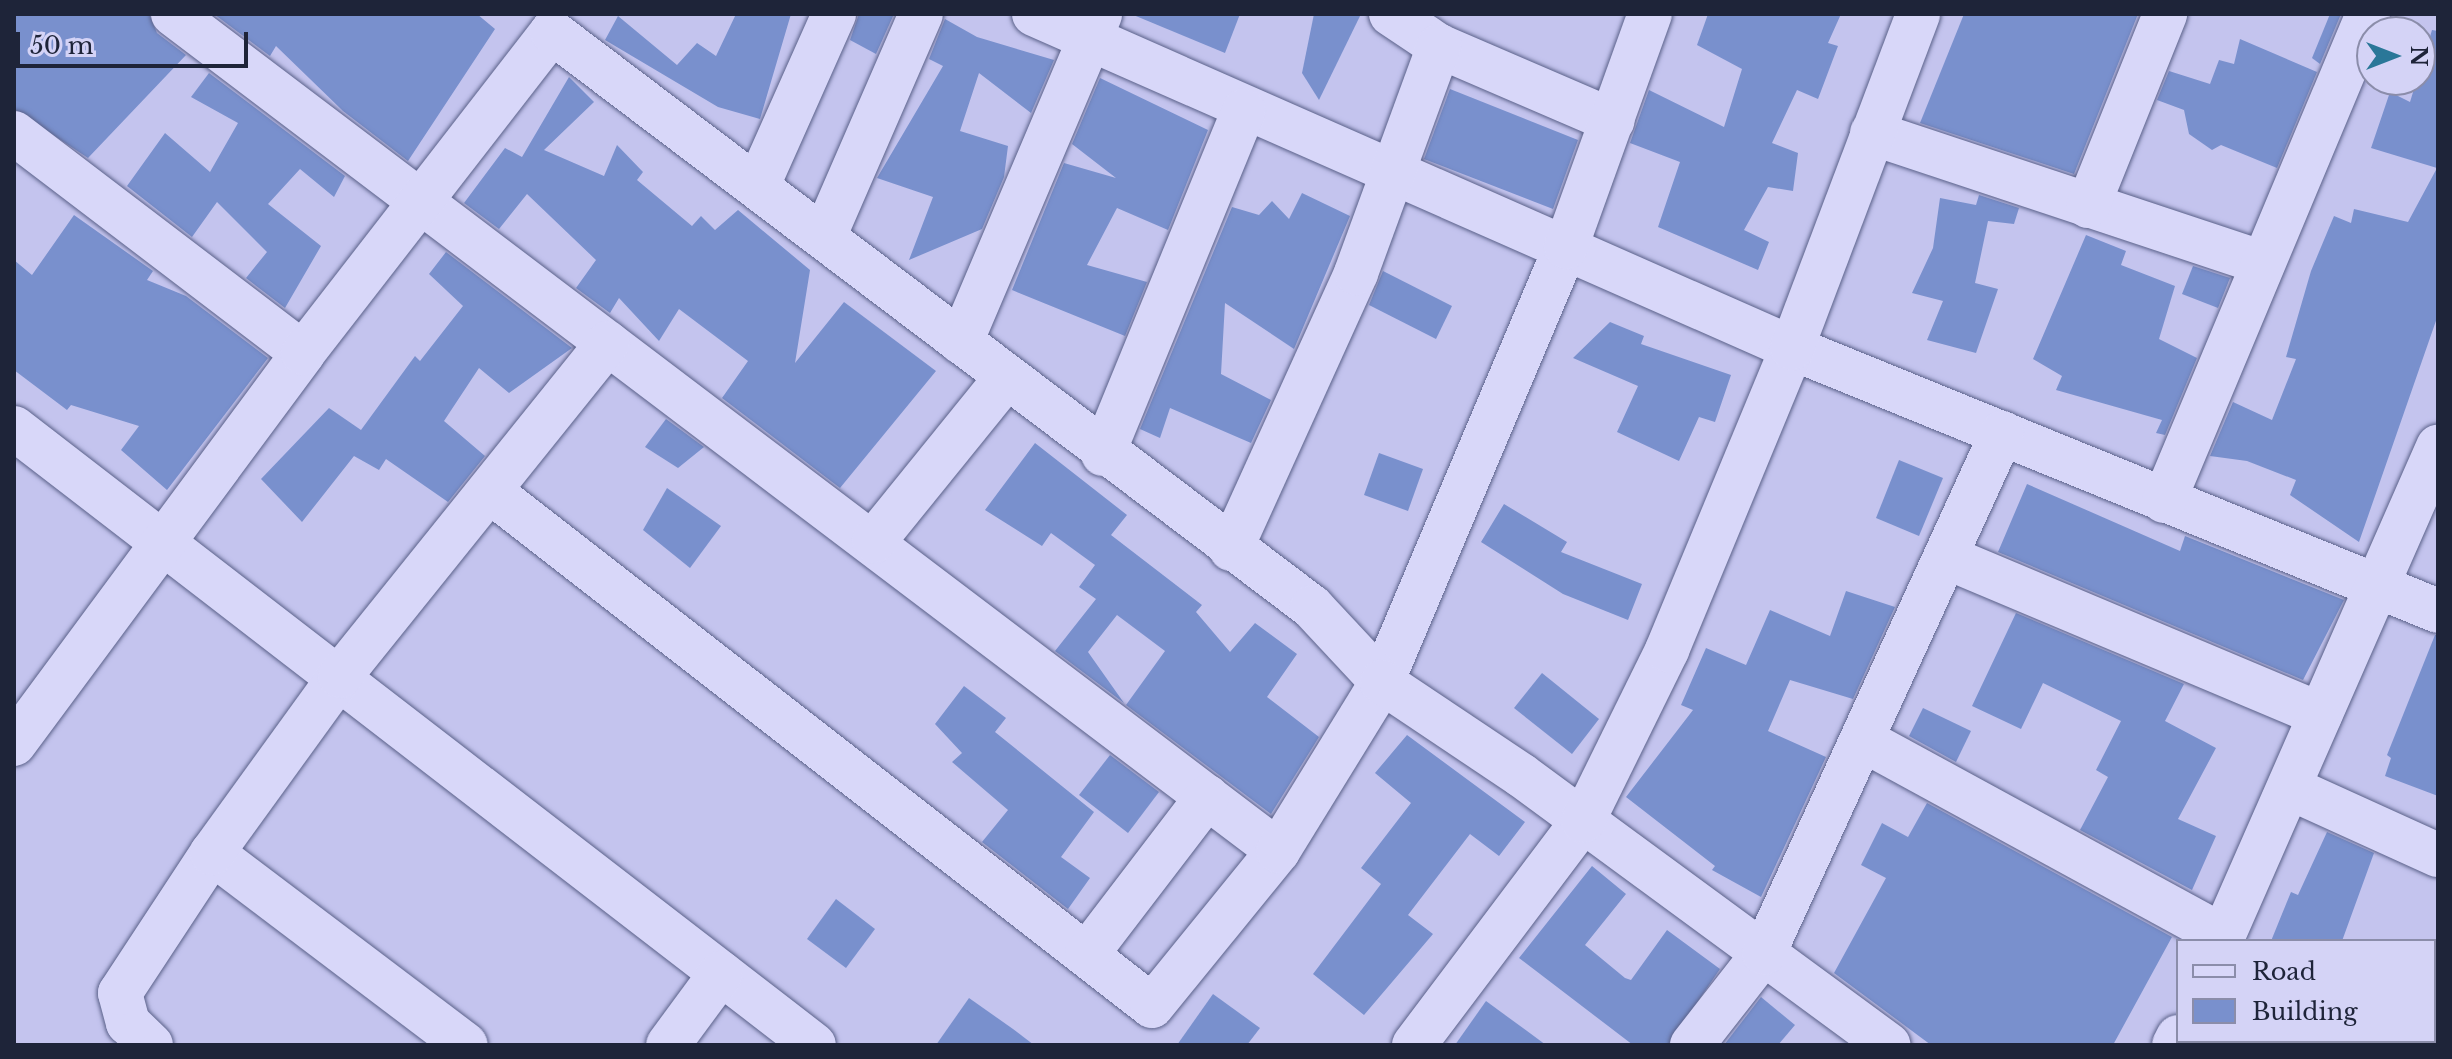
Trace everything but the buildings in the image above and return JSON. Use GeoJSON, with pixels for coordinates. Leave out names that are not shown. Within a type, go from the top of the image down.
{"type":"FeatureCollection","features":[{"type":"Feature","properties":{"kind":"street"},"geometry":{"type":"LineString","coordinates":[[173,14],[874,541],[1278,851]]}},
{"type":"Feature","properties":{"kind":"street"},"geometry":{"type":"LineString","coordinates":[[758,185],[834,14]]}},
{"type":"Feature","properties":{"kind":"street"},"geometry":{"type":"LineString","coordinates":[[824,237],[921,14]]}},
{"type":"Feature","properties":{"kind":"street"},"geometry":{"type":"LineString","coordinates":[[1034,14],[1095,25],[1244,111],[1566,247],[1792,348],[2438,611]]}},
{"type":"Feature","properties":{"kind":"street"},"geometry":{"type":"LineString","coordinates":[[1391,14],[1439,46],[1613,121]]}},
{"type":"Feature","properties":{"kind":"street"},"geometry":{"type":"LineString","coordinates":[[491,492],[1152,1006],[1278,851],[1382,682],[1566,247],[1650,14]]}},
{"type":"Feature","properties":{"kind":"street"},"geometry":{"type":"LineString","coordinates":[[1414,1045],[1583,821],[1667,650],[1792,348],[1918,14]]}},
{"type":"Feature","properties":{"kind":"street"},"geometry":{"type":"LineString","coordinates":[[2088,206],[2165,14]]}},
{"type":"Feature","properties":{"kind":"street"},"geometry":{"type":"LineString","coordinates":[[2164,501],[2368,14]]}},
{"type":"Feature","properties":{"kind":"street"},"geometry":{"type":"LineString","coordinates":[[14,744],[303,353],[422,201],[551,20],[1103,454],[1312,607],[1382,682],[1583,821],[1889,1045]]}},
{"type":"Feature","properties":{"kind":"street"},"geometry":{"type":"LineString","coordinates":[[961,342],[1095,25]]}},
{"type":"Feature","properties":{"kind":"street"},"geometry":{"type":"LineString","coordinates":[[1231,549],[1356,273],[1439,46]]}},
{"type":"Feature","properties":{"kind":"street"},"geometry":{"type":"LineString","coordinates":[[1103,454],[1244,111]]}},
{"type":"Feature","properties":{"kind":"street"},"geometry":{"type":"LineString","coordinates":[[14,133],[303,353]]}},
{"type":"Feature","properties":{"kind":"street"},"geometry":{"type":"LineString","coordinates":[[1872,133],[2263,263]]}},
{"type":"Feature","properties":{"kind":"street"},"geometry":{"type":"LineString","coordinates":[[151,1045],[128,1023],[120,993],[212,853],[340,676],[608,343]]}},
{"type":"Feature","properties":{"kind":"street"},"geometry":{"type":"LineString","coordinates":[[874,541],[1007,377]]}},
{"type":"Feature","properties":{"kind":"street"},"geometry":{"type":"LineString","coordinates":[[14,428],[340,676],[814,1045]]}},
{"type":"Feature","properties":{"kind":"street"},"geometry":{"type":"LineString","coordinates":[[1692,1045],[1764,953],[1865,741],[2002,433]]}},
{"type":"Feature","properties":{"kind":"street"},"geometry":{"type":"LineString","coordinates":[[1865,741],[2222,939],[2320,714],[2379,589],[2438,447]]}},
{"type":"Feature","properties":{"kind":"street"},"geometry":{"type":"LineString","coordinates":[[1946,557],[2320,714]]}},
{"type":"Feature","properties":{"kind":"street"},"geometry":{"type":"LineString","coordinates":[[2290,788],[2438,855]]}},
{"type":"Feature","properties":{"kind":"street"},"geometry":{"type":"LineString","coordinates":[[1087,954],[1207,797]]}},
{"type":"Feature","properties":{"kind":"street"},"geometry":{"type":"LineString","coordinates":[[212,853],[466,1045]]}},
{"type":"Feature","properties":{"kind":"street"},"geometry":{"type":"LineString","coordinates":[[668,1045],[721,973]]}}]}
